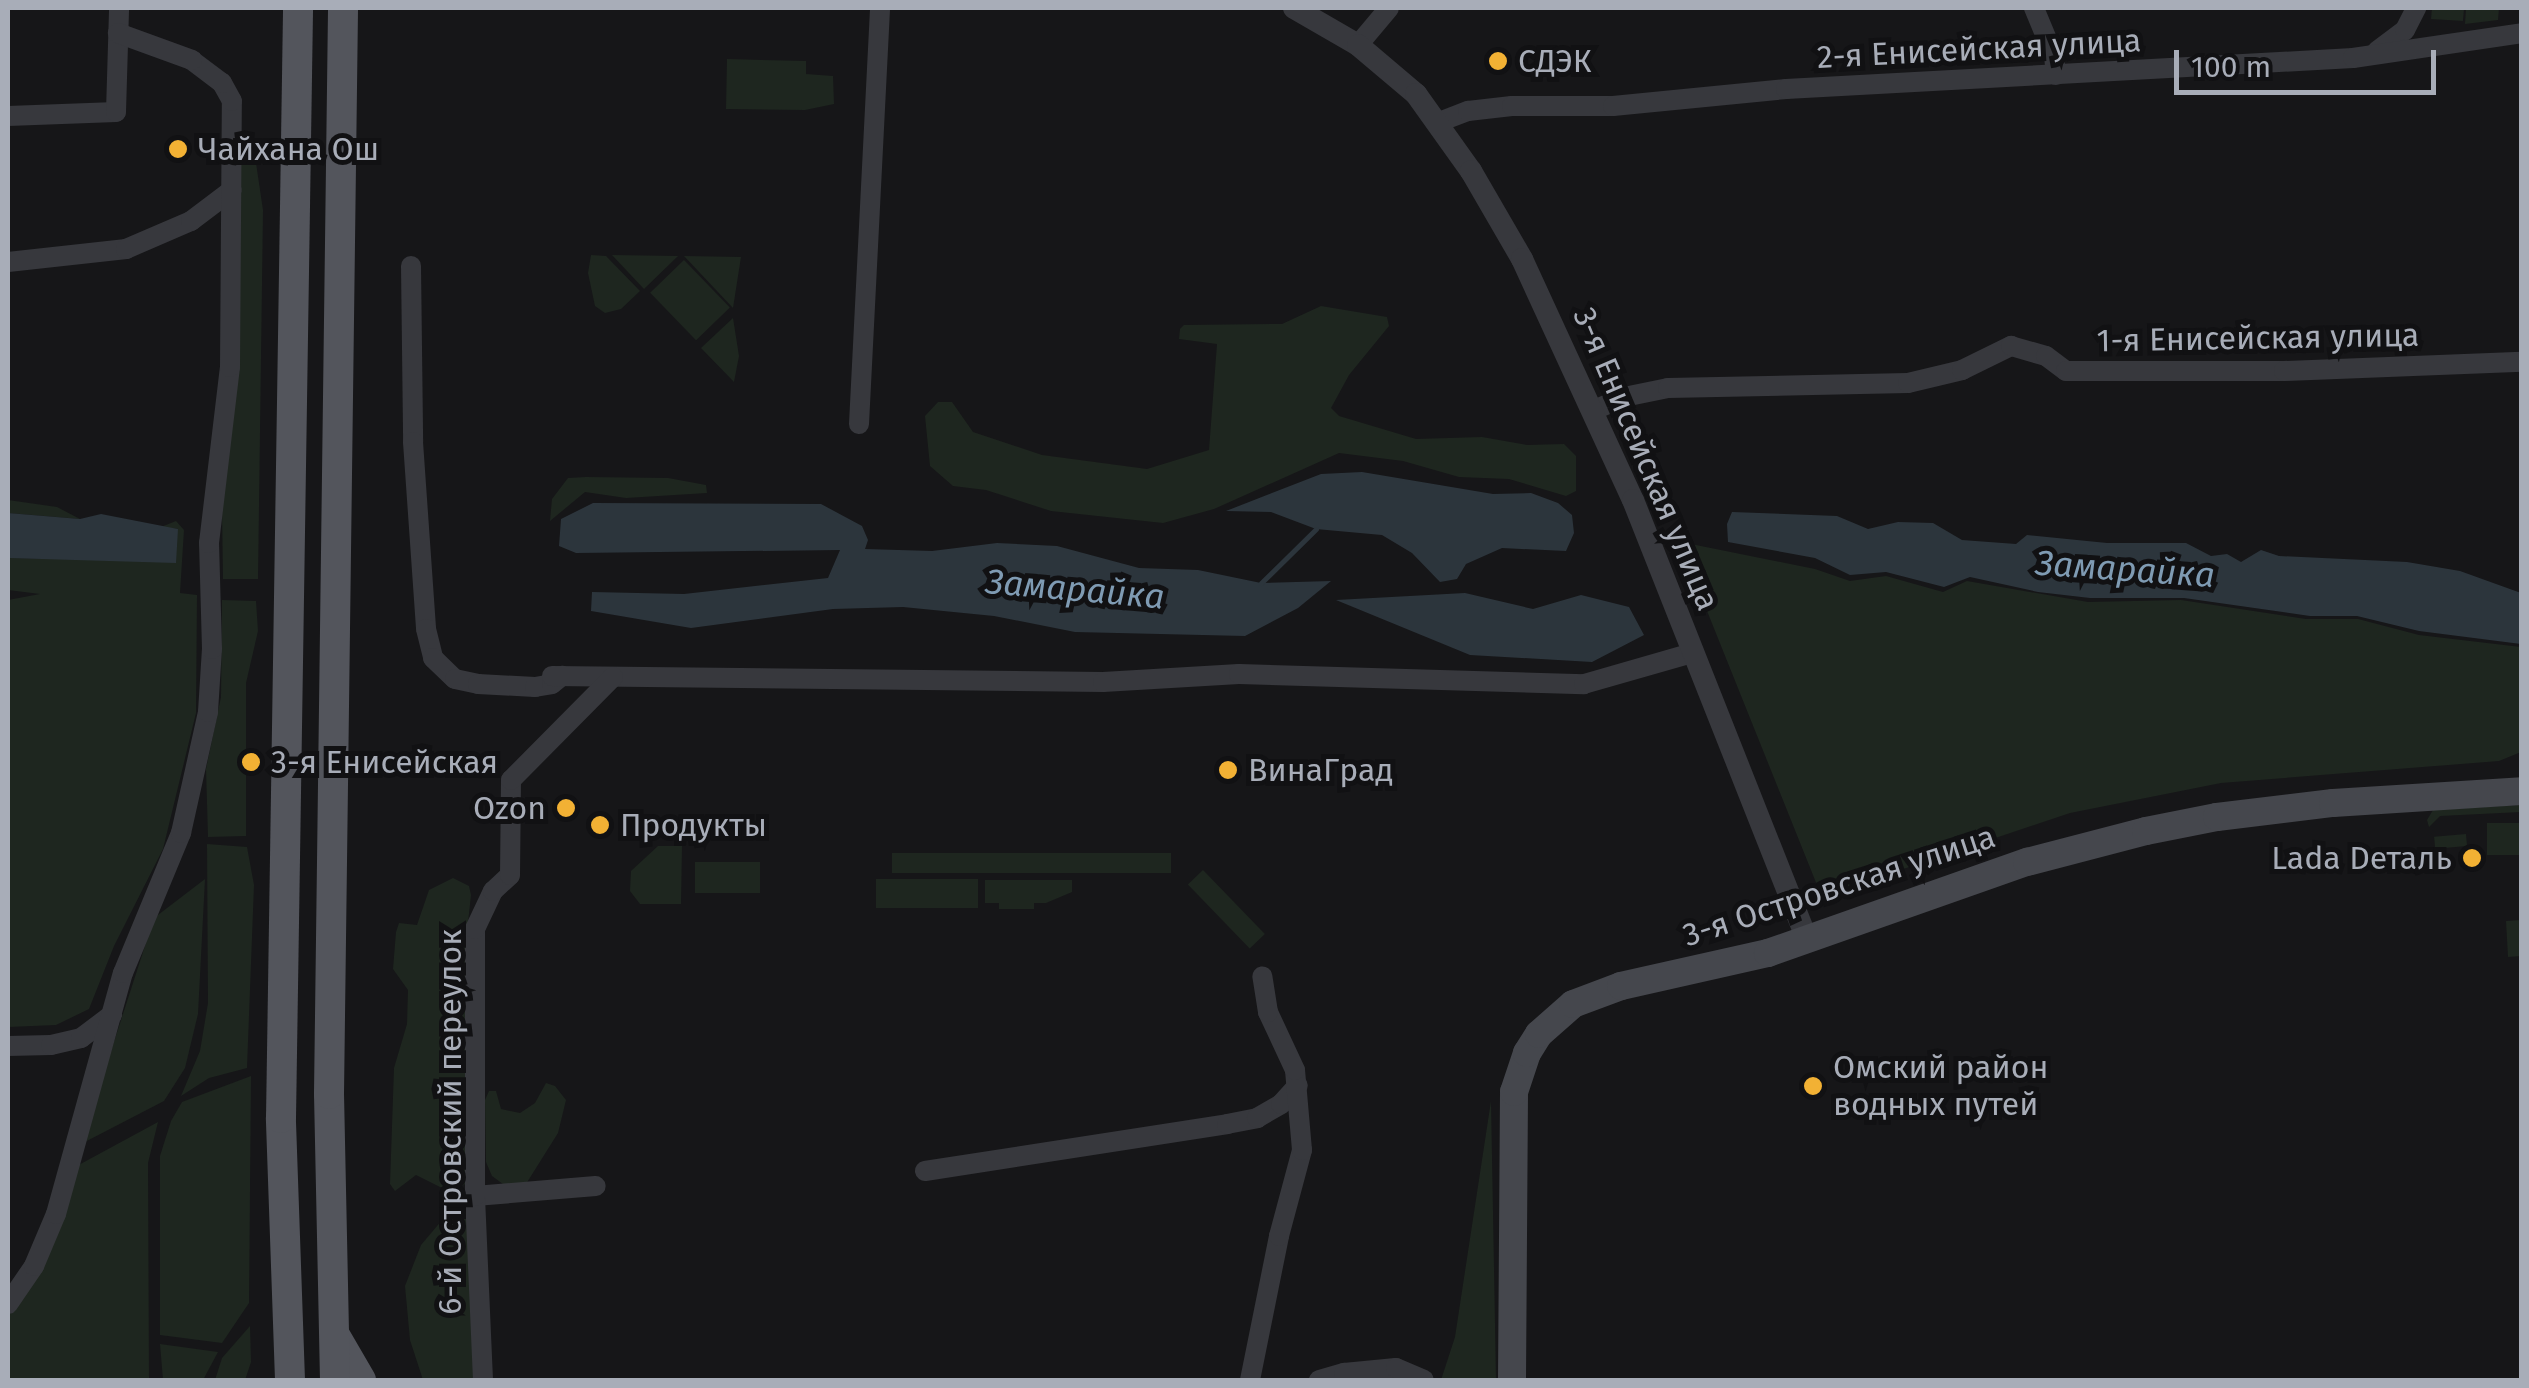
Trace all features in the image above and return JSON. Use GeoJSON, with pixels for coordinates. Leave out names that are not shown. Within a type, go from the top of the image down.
{"type":"FeatureCollection","features":[{"type":"Feature","properties":{"kind":"main road"},"geometry":{"type":"LineString","coordinates":[[290,1380],[281,1078],[298,8]]}},
{"type":"Feature","properties":{"kind":"main road"},"geometry":{"type":"LineString","coordinates":[[335,1380],[329,1094],[343,8]]}},
{"type":"Feature","properties":{"kind":"main road","name":"3-я Островская улица"},"geometry":{"type":"LineString","coordinates":[[1512,1380],[1511,1131],[1520,1072],[1540,1034],[1574,1004],[1594,993],[1806,940],[2027,862],[2164,828],[2333,804],[2522,791]]}},
{"type":"Feature","properties":{"kind":"main road"},"geometry":{"type":"LineString","coordinates":[[332,1330],[362,1380]]}},
{"type":"Feature","properties":{"kind":"main road"},"geometry":{"type":"LineString","coordinates":[[268,1380],[286,1333]]}},
{"type":"Feature","properties":{"kind":"street"},"geometry":{"type":"LineString","coordinates":[[8,116],[116,112],[119,8]]}},
{"type":"Feature","properties":{"kind":"street"},"geometry":{"type":"LineString","coordinates":[[859,424],[880,8]]}},
{"type":"Feature","properties":{"kind":"street","name":"3-я Енисейская улица"},"geometry":{"type":"LineString","coordinates":[[1294,8],[1358,45],[1416,94],[1439,122],[1522,259],[1594,410],[1806,940]]}},
{"type":"Feature","properties":{"kind":"street"},"geometry":{"type":"LineString","coordinates":[[1358,45],[1389,8]]}},
{"type":"Feature","properties":{"kind":"street"},"geometry":{"type":"LineString","coordinates":[[2034,8],[2054,56],[2056,75]]}},
{"type":"Feature","properties":{"kind":"street"},"geometry":{"type":"LineString","coordinates":[[2371,54],[2405,30],[2416,8]]}},
{"type":"Feature","properties":{"kind":"street"},"geometry":{"type":"LineString","coordinates":[[12,1296],[44,1246],[56,1214],[123,973],[181,833],[208,712],[212,649],[209,543],[230,366],[232,101],[222,83],[192,60],[118,33]]}},
{"type":"Feature","properties":{"kind":"street","name":"2-я Енисейская улица"},"geometry":{"type":"LineString","coordinates":[[1439,122],[1468,111],[1512,106],[1613,106],[1786,89],[2371,54],[2522,33]]}},
{"type":"Feature","properties":{"kind":"street"},"geometry":{"type":"LineString","coordinates":[[8,262],[126,250],[191,221],[232,190]]}},
{"type":"Feature","properties":{"kind":"street"},"geometry":{"type":"LineString","coordinates":[[411,266],[413,442],[422,588],[433,658],[455,679],[535,686],[552,684],[557,676],[1103,682],[1240,674],[1584,684],[1692,654]]}},
{"type":"Feature","properties":{"kind":"street","name":"1-я Енисейская улица"},"geometry":{"type":"LineString","coordinates":[[1594,410],[1624,397],[1668,388],[1908,383],[1952,374],[2011,346],[2046,356],[2066,372],[2284,372],[2522,362]]}},
{"type":"Feature","properties":{"kind":"street","name":"6-й Островский переулок"},"geometry":{"type":"LineString","coordinates":[[482,1380],[475,1196],[475,929],[493,891],[510,874],[510,780],[613,677]]}},
{"type":"Feature","properties":{"kind":"street"},"geometry":{"type":"LineString","coordinates":[[1250,1380],[1278,1236],[1302,1150],[1298,1086],[1289,1053],[1268,1012],[1262,976]]}},
{"type":"Feature","properties":{"kind":"street"},"geometry":{"type":"LineString","coordinates":[[8,1046],[51,1046],[81,1038],[113,1014]]}},
{"type":"Feature","properties":{"kind":"street"},"geometry":{"type":"LineString","coordinates":[[924,1171],[1242,1121],[1280,1104],[1298,1086]]}},
{"type":"Feature","properties":{"kind":"street"},"geometry":{"type":"LineString","coordinates":[[475,1196],[596,1186]]}},
{"type":"Feature","properties":{"kind":"street"},"geometry":{"type":"LineString","coordinates":[[1318,1380],[1396,1368],[1424,1380]]}},
{"type":"Feature","properties":{"kind":"shaded area"},"geometry":{"type":"Polygon","coordinates":[[[2432,8],[2464,8],[2463,21],[2431,19],[2432,8]]]}},
{"type":"Feature","properties":{"kind":"shaded area"},"geometry":{"type":"Polygon","coordinates":[[[2466,8],[2499,8],[2498,20],[2465,24],[2466,8]]]}},
{"type":"Feature","properties":{"kind":"shaded area"},"geometry":{"type":"Polygon","coordinates":[[[727,59],[806,61],[806,74],[833,76],[834,104],[805,110],[726,109],[727,59]]]}},
{"type":"Feature","properties":{"kind":"shaded area"},"geometry":{"type":"Polygon","coordinates":[[[241,163],[256,163],[263,210],[258,579],[223,579],[222,510],[241,163]]]}},
{"type":"Feature","properties":{"kind":"shaded area"},"geometry":{"type":"Polygon","coordinates":[[[591,255],[606,256],[640,291],[621,309],[605,313],[595,306],[588,273],[591,255]]]}},
{"type":"Feature","properties":{"kind":"shaded area"},"geometry":{"type":"Polygon","coordinates":[[[612,255],[678,256],[644,289],[612,255]]]}},
{"type":"Feature","properties":{"kind":"shaded area"},"geometry":{"type":"Polygon","coordinates":[[[684,256],[741,257],[733,308],[684,256]]]}},
{"type":"Feature","properties":{"kind":"shaded area"},"geometry":{"type":"Polygon","coordinates":[[[684,260],[730,307],[696,340],[650,293],[684,260]]]}},
{"type":"Feature","properties":{"kind":"shaded area"},"geometry":{"type":"Polygon","coordinates":[[[1321,306],[1387,317],[1389,326],[1349,375],[1331,408],[1339,416],[1416,439],[1482,437],[1527,445],[1564,444],[1576,456],[1576,491],[1566,496],[1509,479],[1459,477],[1403,461],[1339,453],[1214,509],[1163,523],[1051,511],[986,490],[953,486],[930,466],[925,416],[938,402],[952,402],[973,432],[1042,455],[1147,469],[1209,450],[1217,344],[1179,339],[1180,329],[1184,325],[1282,324],[1321,306]]]}},
{"type":"Feature","properties":{"kind":"shaded area"},"geometry":{"type":"Polygon","coordinates":[[[733,318],[739,356],[734,382],[701,348],[733,318]]]}},
{"type":"Feature","properties":{"kind":"shaded area"},"geometry":{"type":"Polygon","coordinates":[[[568,478],[668,478],[706,485],[707,493],[626,498],[585,492],[550,521],[552,499],[568,478]]]}},
{"type":"Feature","properties":{"kind":"shaded area"},"geometry":{"type":"Polygon","coordinates":[[[8,500],[57,507],[80,519],[8,513],[8,500]]]}},
{"type":"Feature","properties":{"kind":"shaded area"},"geometry":{"type":"Polygon","coordinates":[[[176,521],[184,530],[180,593],[197,595],[196,713],[163,849],[114,946],[89,1009],[56,1025],[8,1027],[8,600],[40,594],[8,590],[8,558],[78,559],[178,529],[161,527],[176,521]]]}},
{"type":"Feature","properties":{"kind":"shaded area"},"geometry":{"type":"Polygon","coordinates":[[[1686,543],[1815,569],[1850,581],[1886,576],[1943,592],[1967,581],[2088,602],[2181,600],[2306,619],[2358,619],[2419,635],[2521,647],[2521,752],[2499,761],[2221,783],[2070,813],[1832,893],[1825,884],[1817,885],[1697,586],[1686,543]]]}},
{"type":"Feature","properties":{"kind":"shaded area"},"geometry":{"type":"Polygon","coordinates":[[[222,600],[256,601],[258,631],[246,683],[246,836],[208,837],[206,769],[221,697],[222,600]]]}},
{"type":"Feature","properties":{"kind":"shaded area"},"geometry":{"type":"Polygon","coordinates":[[[2521,805],[2521,812],[2440,816],[2429,827],[2427,820],[2433,810],[2521,805]]]}},
{"type":"Feature","properties":{"kind":"shaded area"},"geometry":{"type":"Polygon","coordinates":[[[2487,823],[2521,823],[2521,855],[2487,855],[2487,823]]]}},
{"type":"Feature","properties":{"kind":"shaded area"},"geometry":{"type":"Polygon","coordinates":[[[2466,834],[2467,846],[2435,849],[2434,837],[2466,834]]]}},
{"type":"Feature","properties":{"kind":"shaded area"},"geometry":{"type":"Polygon","coordinates":[[[207,844],[247,847],[254,885],[247,1068],[209,1078],[181,1096],[200,1051],[208,1003],[207,844]]]}},
{"type":"Feature","properties":{"kind":"shaded area"},"geometry":{"type":"Polygon","coordinates":[[[658,846],[682,846],[681,904],[640,904],[630,891],[631,871],[658,846]]]}},
{"type":"Feature","properties":{"kind":"shaded area"},"geometry":{"type":"Polygon","coordinates":[[[892,853],[1171,853],[1171,873],[892,873],[892,853]]]}},
{"type":"Feature","properties":{"kind":"shaded area"},"geometry":{"type":"Polygon","coordinates":[[[695,862],[760,862],[760,893],[695,893],[695,862]]]}},
{"type":"Feature","properties":{"kind":"shaded area"},"geometry":{"type":"Polygon","coordinates":[[[1203,870],[1265,934],[1250,949],[1188,885],[1203,870]]]}},
{"type":"Feature","properties":{"kind":"shaded area"},"geometry":{"type":"Polygon","coordinates":[[[453,878],[469,886],[471,895],[465,950],[465,1184],[458,1189],[440,1187],[416,1175],[395,1191],[390,1184],[394,1068],[407,1024],[408,990],[393,969],[396,932],[399,923],[417,925],[429,890],[453,878]]]}},
{"type":"Feature","properties":{"kind":"shaded area"},"geometry":{"type":"Polygon","coordinates":[[[205,879],[198,1014],[185,1068],[164,1101],[81,1144],[154,918],[205,879]]]}},
{"type":"Feature","properties":{"kind":"shaded area"},"geometry":{"type":"Polygon","coordinates":[[[876,879],[978,879],[978,908],[876,908],[876,879]]]}},
{"type":"Feature","properties":{"kind":"shaded area"},"geometry":{"type":"Polygon","coordinates":[[[985,880],[1072,880],[1072,892],[1046,903],[1034,903],[1034,909],[999,909],[999,903],[985,903],[985,880]]]}},
{"type":"Feature","properties":{"kind":"shaded area"},"geometry":{"type":"Polygon","coordinates":[[[2521,920],[2521,956],[2508,957],[2506,921],[2521,920]]]}},
{"type":"Feature","properties":{"kind":"shaded area"},"geometry":{"type":"Polygon","coordinates":[[[251,1076],[249,1303],[222,1343],[160,1335],[160,1156],[171,1121],[182,1102],[251,1076]]]}},
{"type":"Feature","properties":{"kind":"shaded area"},"geometry":{"type":"Polygon","coordinates":[[[546,1083],[555,1086],[566,1100],[558,1133],[526,1184],[507,1187],[492,1176],[486,1162],[485,1100],[489,1091],[496,1091],[501,1109],[520,1113],[535,1103],[546,1083]]]}},
{"type":"Feature","properties":{"kind":"shaded area"},"geometry":{"type":"Polygon","coordinates":[[[1491,1101],[1496,1380],[1441,1380],[1455,1337],[1491,1101]]]}},
{"type":"Feature","properties":{"kind":"shaded area"},"geometry":{"type":"Polygon","coordinates":[[[158,1122],[148,1163],[149,1380],[8,1380],[8,1312],[75,1167],[158,1122]]]}},
{"type":"Feature","properties":{"kind":"shaded area"},"geometry":{"type":"Polygon","coordinates":[[[468,1203],[482,1380],[423,1380],[410,1340],[405,1286],[421,1245],[448,1213],[468,1203]]]}},
{"type":"Feature","properties":{"kind":"shaded area"},"geometry":{"type":"Polygon","coordinates":[[[250,1326],[251,1362],[245,1380],[215,1380],[222,1358],[250,1326]]]}},
{"type":"Feature","properties":{"kind":"shaded area"},"geometry":{"type":"Polygon","coordinates":[[[160,1344],[218,1352],[203,1380],[163,1380],[160,1344]]]}},
{"type":"Feature","properties":{"kind":"water"},"geometry":{"type":"Polygon","coordinates":[[[1362,472],[1493,494],[1531,493],[1558,503],[1572,515],[1574,533],[1566,551],[1502,548],[1466,564],[1457,579],[1440,582],[1412,553],[1382,535],[1316,529],[1271,512],[1226,511],[1321,474],[1362,472]]]}},
{"type":"Feature","properties":{"kind":"water"},"geometry":{"type":"Polygon","coordinates":[[[593,503],[821,504],[862,526],[868,540],[865,549],[932,551],[997,543],[1057,546],[1139,568],[1198,570],[1261,583],[1331,581],[1298,608],[1245,636],[1075,632],[994,616],[903,607],[833,609],[691,628],[591,611],[592,592],[684,594],[828,578],[840,550],[576,553],[559,546],[561,519],[593,503]]]}},
{"type":"Feature","properties":{"kind":"water"},"geometry":{"type":"Polygon","coordinates":[[[1732,512],[1837,516],[1868,529],[1898,522],[1933,523],[1962,540],[2016,544],[2027,535],[2107,543],[2186,543],[2211,556],[2227,554],[2241,562],[2261,550],[2279,556],[2407,562],[2460,571],[2521,593],[2521,644],[2419,631],[2357,616],[2310,616],[2184,598],[2090,598],[2038,592],[1970,577],[1944,587],[1886,572],[1850,575],[1815,558],[1728,542],[1727,524],[1732,512]]]}},
{"type":"Feature","properties":{"kind":"water"},"geometry":{"type":"Polygon","coordinates":[[[8,513],[80,519],[101,514],[178,529],[176,563],[8,558],[8,513]]]}},
{"type":"Feature","properties":{"kind":"water"},"geometry":{"type":"Polygon","coordinates":[[[1465,593],[1533,609],[1581,595],[1629,607],[1644,635],[1592,662],[1470,655],[1336,600],[1465,593]]]}},
{"type":"Feature","properties":{"kind":"waterway","name":"Замарайка"},"geometry":{"type":"LineString","coordinates":[[1261,583],[1316,529]]}},
{"type":"Feature","properties":{"kind":"place","name":"СДЭК"},"geometry":{"type":"Point","coordinates":[1498,61]}},
{"type":"Feature","properties":{"kind":"place","name":"Чайхана Ош"},"geometry":{"type":"Point","coordinates":[178,149]}},
{"type":"Feature","properties":{"kind":"place","name":"3-я Енисейская"},"geometry":{"type":"Point","coordinates":[251,762]}},
{"type":"Feature","properties":{"kind":"place","name":"ВинаГрад"},"geometry":{"type":"Point","coordinates":[1228,770]}},
{"type":"Feature","properties":{"kind":"place","name":"Ozon"},"geometry":{"type":"Point","coordinates":[566,808]}},
{"type":"Feature","properties":{"kind":"place","name":"Продукты"},"geometry":{"type":"Point","coordinates":[600,825]}},
{"type":"Feature","properties":{"kind":"place","name":"Lada Dеталь"},"geometry":{"type":"Point","coordinates":[2472,858]}},
{"type":"Feature","properties":{"kind":"place","name":"Омский район водных путей"},"geometry":{"type":"Point","coordinates":[1813,1086]}}]}
